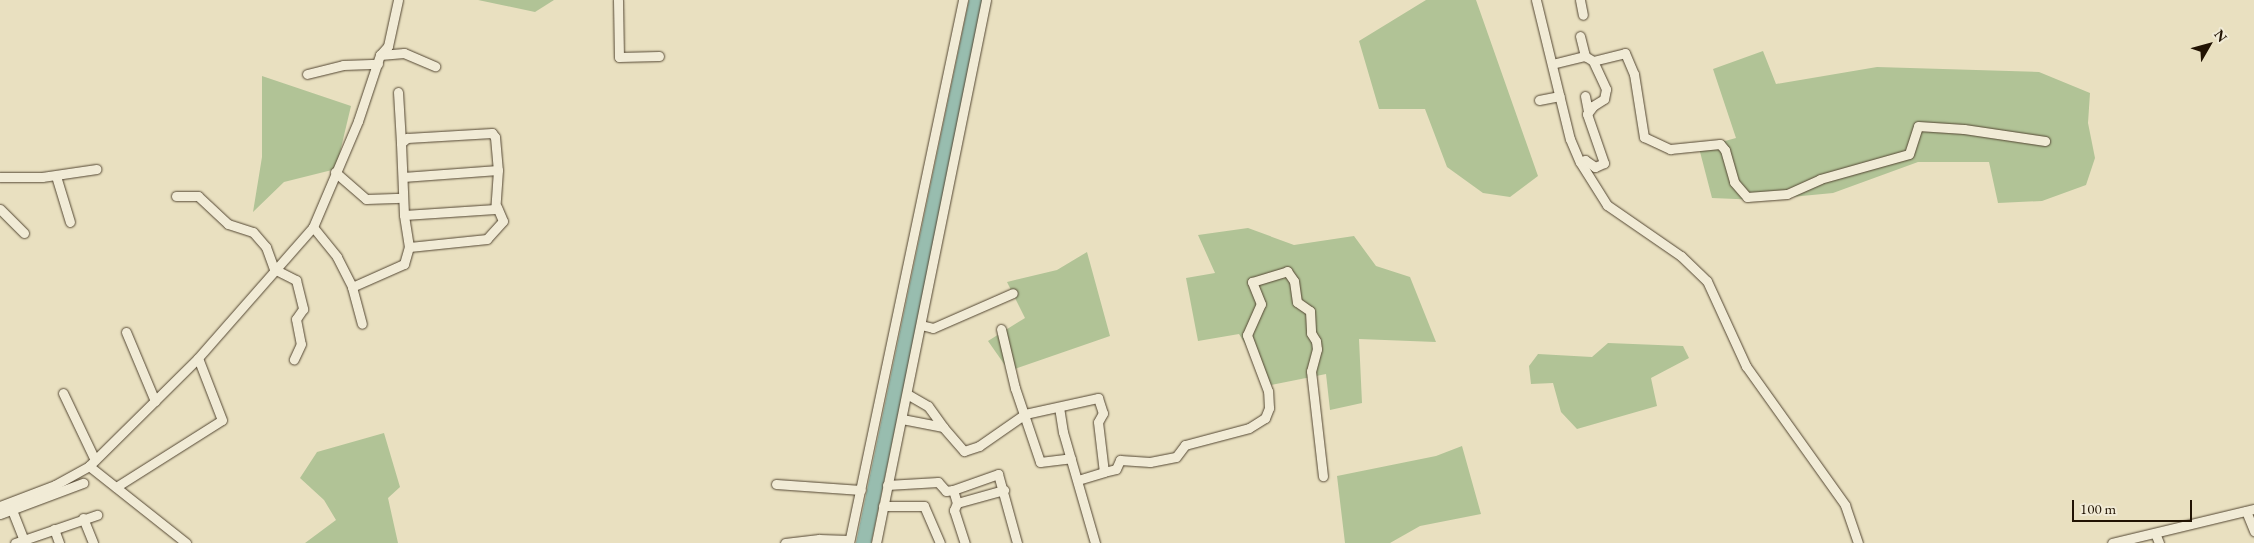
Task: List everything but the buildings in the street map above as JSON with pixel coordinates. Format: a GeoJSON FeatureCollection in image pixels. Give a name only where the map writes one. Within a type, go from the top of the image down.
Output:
{"type":"FeatureCollection","features":[{"type":"Feature","properties":{"kind":"street"},"geometry":{"type":"LineString","coordinates":[[0,514],[10,506],[55,485],[92,463],[198,358],[274,269],[313,227],[358,122],[379,60],[388,46],[398,0]]}},
{"type":"Feature","properties":{"kind":"street"},"geometry":{"type":"LineString","coordinates":[[618,0],[619,57],[659,56]]}},
{"type":"Feature","properties":{"kind":"street"},"geometry":{"type":"LineString","coordinates":[[785,543],[819,539],[849,542],[963,0]]}},
{"type":"Feature","properties":{"kind":"street"},"geometry":{"type":"LineString","coordinates":[[876,543],[986,0]]}},
{"type":"Feature","properties":{"kind":"street"},"geometry":{"type":"LineString","coordinates":[[1536,0],[1570,139],[1580,162],[1607,205],[1681,256],[1707,282],[1746,366],[1846,506],[1858,543]]}},
{"type":"Feature","properties":{"kind":"street"},"geometry":{"type":"LineString","coordinates":[[1580,0],[1583,15]]}},
{"type":"Feature","properties":{"kind":"street"},"geometry":{"type":"LineString","coordinates":[[1580,36],[1585,56],[1594,62],[1603,79],[1606,94],[1588,111]]}},
{"type":"Feature","properties":{"kind":"street"},"geometry":{"type":"LineString","coordinates":[[307,74],[343,65],[379,60],[404,53],[435,66]]}},
{"type":"Feature","properties":{"kind":"street"},"geometry":{"type":"LineString","coordinates":[[1594,62],[1625,53],[1634,74],[1644,137],[1670,149],[1720,144],[1726,150],[1734,182],[1747,197],[1787,194],[1820,179],[1909,154],[1918,126],[1964,129],[2045,141]]}},
{"type":"Feature","properties":{"kind":"street"},"geometry":{"type":"LineString","coordinates":[[1552,64],[1585,56]]}},
{"type":"Feature","properties":{"kind":"street"},"geometry":{"type":"LineString","coordinates":[[352,287],[404,264],[409,247],[404,215],[398,92]]}},
{"type":"Feature","properties":{"kind":"street"},"geometry":{"type":"LineString","coordinates":[[1539,100],[1560,96]]}},
{"type":"Feature","properties":{"kind":"street"},"geometry":{"type":"LineString","coordinates":[[1580,162],[1585,160],[1595,167],[1604,161],[1590,128],[1585,96]]}},
{"type":"Feature","properties":{"kind":"street"},"geometry":{"type":"LineString","coordinates":[[401,143],[407,138],[492,134],[496,137],[498,170],[497,207],[504,221],[487,239],[409,247]]}},
{"type":"Feature","properties":{"kind":"street"},"geometry":{"type":"LineString","coordinates":[[0,177],[56,176],[96,169]]}},
{"type":"Feature","properties":{"kind":"street"},"geometry":{"type":"LineString","coordinates":[[403,177],[498,170]]}},
{"type":"Feature","properties":{"kind":"street"},"geometry":{"type":"LineString","coordinates":[[335,172],[366,199],[403,198]]}},
{"type":"Feature","properties":{"kind":"street"},"geometry":{"type":"LineString","coordinates":[[56,176],[70,222]]}},
{"type":"Feature","properties":{"kind":"street"},"geometry":{"type":"LineString","coordinates":[[176,196],[198,196],[228,224],[253,232],[266,247],[274,269],[296,280],[301,290],[303,309],[296,322],[301,344],[294,359]]}},
{"type":"Feature","properties":{"kind":"street"},"geometry":{"type":"LineString","coordinates":[[404,215],[497,207]]}},
{"type":"Feature","properties":{"kind":"street"},"geometry":{"type":"LineString","coordinates":[[0,209],[24,233]]}},
{"type":"Feature","properties":{"kind":"street"},"geometry":{"type":"LineString","coordinates":[[313,227],[337,257],[352,287],[362,324]]}},
{"type":"Feature","properties":{"kind":"street"},"geometry":{"type":"LineString","coordinates":[[1078,480],[1116,469],[1120,460],[1150,462],[1176,457],[1185,444],[1249,428],[1265,418],[1270,408],[1268,391],[1247,336],[1262,304],[1252,282],[1287,271],[1294,281],[1297,302],[1310,311],[1311,333],[1316,341],[1316,354],[1311,371],[1323,476]]}},
{"type":"Feature","properties":{"kind":"street"},"geometry":{"type":"LineString","coordinates":[[921,325],[933,328],[1013,293]]}},
{"type":"Feature","properties":{"kind":"street"},"geometry":{"type":"LineString","coordinates":[[1001,329],[1040,462],[1071,458]]}},
{"type":"Feature","properties":{"kind":"street"},"geometry":{"type":"LineString","coordinates":[[126,332],[155,401]]}},
{"type":"Feature","properties":{"kind":"street"},"geometry":{"type":"LineString","coordinates":[[116,487],[222,420],[198,358]]}},
{"type":"Feature","properties":{"kind":"street"},"geometry":{"type":"LineString","coordinates":[[63,392],[92,463],[116,487],[186,543]]}},
{"type":"Feature","properties":{"kind":"street"},"geometry":{"type":"LineString","coordinates":[[907,394],[928,406],[964,452],[979,446],[1025,414],[1100,399],[1103,418],[1098,422],[1104,472]]}},
{"type":"Feature","properties":{"kind":"street"},"geometry":{"type":"LineString","coordinates":[[1059,406],[1094,543]]}},
{"type":"Feature","properties":{"kind":"street"},"geometry":{"type":"LineString","coordinates":[[902,419],[943,427]]}},
{"type":"Feature","properties":{"kind":"street"},"geometry":{"type":"LineString","coordinates":[[887,485],[938,482],[946,491],[996,473],[1004,490],[1017,543]]}},
{"type":"Feature","properties":{"kind":"street"},"geometry":{"type":"LineString","coordinates":[[0,506],[10,506],[83,483]]}},
{"type":"Feature","properties":{"kind":"street"},"geometry":{"type":"LineString","coordinates":[[776,484],[860,490]]}},
{"type":"Feature","properties":{"kind":"street"},"geometry":{"type":"LineString","coordinates":[[953,490],[957,503],[954,510],[965,543]]}},
{"type":"Feature","properties":{"kind":"street"},"geometry":{"type":"LineString","coordinates":[[957,503],[1004,490]]}},
{"type":"Feature","properties":{"kind":"street"},"geometry":{"type":"LineString","coordinates":[[10,506],[21,542],[83,518],[97,515]]}},
{"type":"Feature","properties":{"kind":"street"},"geometry":{"type":"LineString","coordinates":[[883,506],[924,506],[940,543]]}},
{"type":"Feature","properties":{"kind":"street"},"geometry":{"type":"LineString","coordinates":[[2112,543],[2250,510],[2254,532]]}},
{"type":"Feature","properties":{"kind":"street"},"geometry":{"type":"LineString","coordinates":[[83,518],[93,543]]}},
{"type":"Feature","properties":{"kind":"street"},"geometry":{"type":"LineString","coordinates":[[54,529],[59,543]]}},
{"type":"Feature","properties":{"kind":"street"},"geometry":{"type":"LineString","coordinates":[[174,533],[176,543]]}},
{"type":"Feature","properties":{"kind":"street"},"geometry":{"type":"LineString","coordinates":[[2155,534],[2159,543]]}},
{"type":"Feature","properties":{"kind":"green space"},"geometry":{"type":"Polygon","coordinates":[[[478,0],[554,0],[535,12],[478,0]]]}},
{"type":"Feature","properties":{"kind":"green space"},"geometry":{"type":"Polygon","coordinates":[[[1426,0],[1476,0],[1538,176],[1510,197],[1483,193],[1447,167],[1425,109],[1379,109],[1359,41],[1426,0]]]}},
{"type":"Feature","properties":{"kind":"green space"},"geometry":{"type":"Polygon","coordinates":[[[1763,51],[1776,84],[1877,67],[2039,72],[2090,93],[2088,123],[2095,158],[2086,185],[2042,201],[1998,203],[1989,162],[1918,162],[1833,193],[1760,200],[1712,198],[1699,148],[1736,138],[1713,69],[1763,51]]]}},
{"type":"Feature","properties":{"kind":"green space"},"geometry":{"type":"Polygon","coordinates":[[[262,76],[351,106],[336,169],[284,182],[253,212],[262,157],[262,76]]]}},
{"type":"Feature","properties":{"kind":"green space"},"geometry":{"type":"Polygon","coordinates":[[[1248,228],[1294,245],[1354,236],[1376,266],[1410,277],[1436,342],[1359,339],[1362,403],[1330,410],[1326,374],[1271,385],[1239,334],[1198,341],[1186,278],[1215,273],[1198,235],[1248,228]]]}},
{"type":"Feature","properties":{"kind":"green space"},"geometry":{"type":"Polygon","coordinates":[[[1087,252],[1110,336],[1009,371],[988,341],[1025,318],[1007,282],[1057,270],[1087,252]]]}},
{"type":"Feature","properties":{"kind":"green space"},"geometry":{"type":"Polygon","coordinates":[[[1608,343],[1683,346],[1689,358],[1651,378],[1657,406],[1577,429],[1561,412],[1553,383],[1531,384],[1529,366],[1538,354],[1592,357],[1608,343]]]}},
{"type":"Feature","properties":{"kind":"green space"},"geometry":{"type":"Polygon","coordinates":[[[384,433],[400,487],[388,498],[398,543],[305,543],[336,520],[324,500],[300,478],[317,452],[384,433]]]}},
{"type":"Feature","properties":{"kind":"green space"},"geometry":{"type":"Polygon","coordinates":[[[1462,446],[1481,514],[1420,526],[1390,543],[1345,543],[1337,476],[1436,456],[1462,446]]]}},
{"type":"Feature","properties":{"kind":"waterway"},"geometry":{"type":"LineString","coordinates":[[863,543],[976,0]]}}]}
